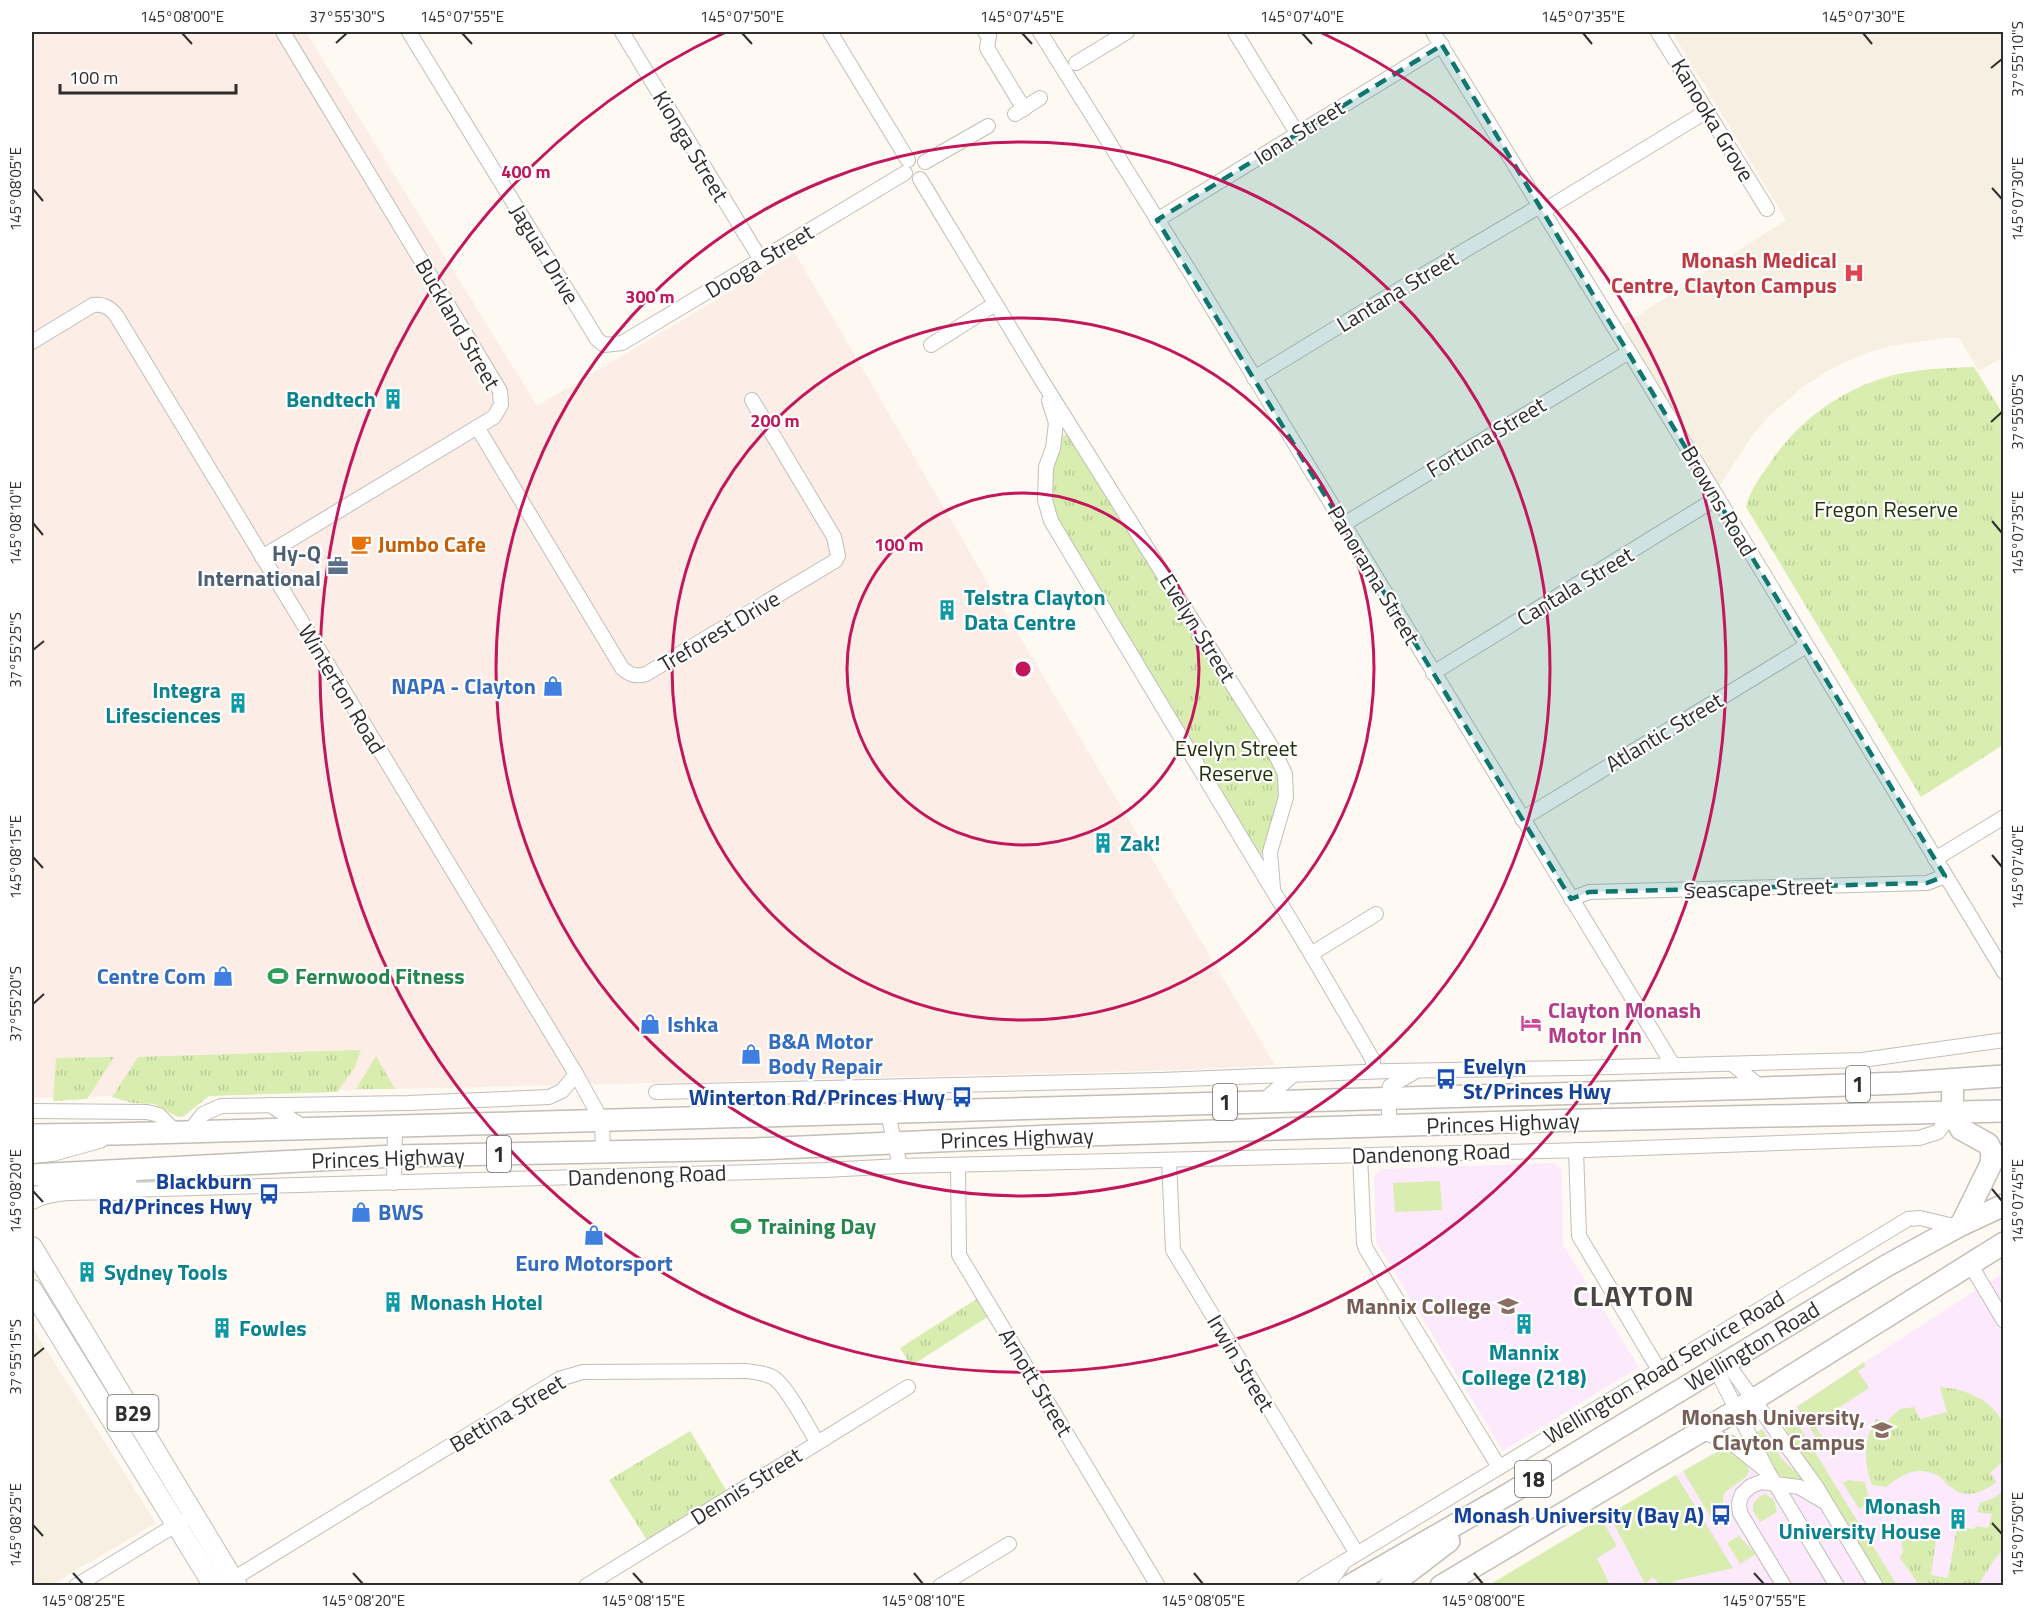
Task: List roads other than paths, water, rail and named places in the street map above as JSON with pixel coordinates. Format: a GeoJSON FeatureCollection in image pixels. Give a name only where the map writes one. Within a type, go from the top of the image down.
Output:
{"type":"FeatureCollection","features":[{"type":"Feature","properties":{"kind":"highway","name":"Princes Highway"},"geometry":{"type":"LineString","coordinates":[[32,1135],[888,1114],[1263,1101],[1762,1088],[1953,1080],[1999,1074]]}},
{"type":"Feature","properties":{"kind":"highway"},"geometry":{"type":"LineString","coordinates":[[1953,1080],[1952,1113],[1961,1129],[1985,1141],[1992,1152],[1991,1164],[1960,1226]]}},
{"type":"Feature","properties":{"kind":"highway","name":"Princes Highway"},"geometry":{"type":"LineString","coordinates":[[32,1175],[127,1180],[395,1156],[755,1149],[894,1142],[1390,1126],[2004,1111]]}},
{"type":"Feature","properties":{"kind":"highway","name":"Wellington Road"},"geometry":{"type":"LineString","coordinates":[[1349,1586],[1507,1495],[1886,1266],[2004,1205]]}},
{"type":"Feature","properties":{"kind":"highway","name":"Wellington Road"},"geometry":{"type":"LineString","coordinates":[[1441,1586],[1745,1405],[2004,1243]]}},
{"type":"Feature","properties":{"kind":"highway"},"geometry":{"type":"LineString","coordinates":[[1390,1586],[1507,1495]]}},
{"type":"Feature","properties":{"kind":"main road"},"geometry":{"type":"LineString","coordinates":[[32,1153],[52,1151],[114,1134]]}},
{"type":"Feature","properties":{"kind":"main road"},"geometry":{"type":"LineString","coordinates":[[32,1199],[42,1194],[127,1180]]}},
{"type":"Feature","properties":{"kind":"main road","name":"B29"},"geometry":{"type":"LineString","coordinates":[[32,1247],[235,1582]]}},
{"type":"Feature","properties":{"kind":"main road","name":"B29"},"geometry":{"type":"LineString","coordinates":[[32,1290],[214,1586]]}},
{"type":"Feature","properties":{"kind":"street","name":"Buckland Street"},"geometry":{"type":"LineString","coordinates":[[262,557],[494,417],[501,405],[501,391],[283,32]]}},
{"type":"Feature","properties":{"kind":"street","name":"Jaguar Drive"},"geometry":{"type":"LineString","coordinates":[[410,32],[597,339],[604,345],[612,345]]}},
{"type":"Feature","properties":{"kind":"street","name":"Kionga Street"},"geometry":{"type":"LineString","coordinates":[[622,32],[761,260]]}},
{"type":"Feature","properties":{"kind":"street"},"geometry":{"type":"LineString","coordinates":[[830,32],[907,166],[911,179],[920,178],[926,172],[925,162]]}},
{"type":"Feature","properties":{"kind":"street","name":"Panorama Street"},"geometry":{"type":"LineString","coordinates":[[1040,32],[1344,524],[1672,1065]]}},
{"type":"Feature","properties":{"kind":"street"},"geometry":{"type":"LineString","coordinates":[[1076,63],[1127,32]]}},
{"type":"Feature","properties":{"kind":"street"},"geometry":{"type":"LineString","coordinates":[[1235,32],[1297,133]]}},
{"type":"Feature","properties":{"kind":"street","name":"Browns Road"},"geometry":{"type":"LineString","coordinates":[[1433,32],[2004,972]]}},
{"type":"Feature","properties":{"kind":"street","name":"Kanooka Grove"},"geometry":{"type":"LineString","coordinates":[[1658,32],[1767,209]]}},
{"type":"Feature","properties":{"kind":"street"},"geometry":{"type":"LineString","coordinates":[[990,33],[987,48],[1019,111],[1040,98]]}},
{"type":"Feature","properties":{"kind":"street","name":"Iona Street"},"geometry":{"type":"LineString","coordinates":[[1157,220],[1442,45]]}},
{"type":"Feature","properties":{"kind":"street","name":"Lantana Street"},"geometry":{"type":"LineString","coordinates":[[1254,378],[1423,275],[1707,111]]}},
{"type":"Feature","properties":{"kind":"street"},"geometry":{"type":"LineString","coordinates":[[925,162],[988,126]]}},
{"type":"Feature","properties":{"kind":"street"},"geometry":{"type":"LineString","coordinates":[[907,166],[917,157],[925,162]]}},
{"type":"Feature","properties":{"kind":"street","name":"Dooga Street"},"geometry":{"type":"LineString","coordinates":[[612,345],[622,343],[761,260],[907,166]]}},
{"type":"Feature","properties":{"kind":"street","name":"Evelyn Street"},"geometry":{"type":"LineString","coordinates":[[920,178],[1044,384],[1274,749],[1285,774],[1286,797],[1270,852],[1273,890]]}},
{"type":"Feature","properties":{"kind":"street","name":"Winterton Road"},"geometry":{"type":"LineString","coordinates":[[32,342],[93,305],[101,304],[109,307],[116,315],[576,1074],[602,1121],[603,1152]]}},
{"type":"Feature","properties":{"kind":"street"},"geometry":{"type":"LineString","coordinates":[[931,345],[995,304]]}},
{"type":"Feature","properties":{"kind":"street","name":"Fortuna Street"},"geometry":{"type":"LineString","coordinates":[[1344,524],[1629,352]]}},
{"type":"Feature","properties":{"kind":"street","name":"Evelyn Street"},"geometry":{"type":"LineString","coordinates":[[1044,384],[1056,423],[1053,448],[1046,467],[1045,500],[1051,521],[1311,954],[1372,1060],[1373,1071]]}},
{"type":"Feature","properties":{"kind":"street","name":"Treforest Drive"},"geometry":{"type":"LineString","coordinates":[[477,427],[622,668],[638,676],[646,674],[835,561],[838,556],[834,537],[752,400]]}},
{"type":"Feature","properties":{"kind":"street","name":"Cantala Street"},"geometry":{"type":"LineString","coordinates":[[1433,673],[1717,498]]}},
{"type":"Feature","properties":{"kind":"street","name":"Atlantic Street"},"geometry":{"type":"LineString","coordinates":[[1521,819],[1806,646]]}},
{"type":"Feature","properties":{"kind":"street"},"geometry":{"type":"LineString","coordinates":[[1935,859],[2004,817]]}},
{"type":"Feature","properties":{"kind":"street","name":"Seascape Street"},"geometry":{"type":"LineString","coordinates":[[1571,899],[1589,892],[1927,883],[1946,876]]}},
{"type":"Feature","properties":{"kind":"street"},"geometry":{"type":"LineString","coordinates":[[1311,954],[1376,914]]}},
{"type":"Feature","properties":{"kind":"street"},"geometry":{"type":"LineString","coordinates":[[656,1092],[1161,1080],[1373,1071],[1732,1064],[1889,1057],[2004,1040]]}},
{"type":"Feature","properties":{"kind":"street"},"geometry":{"type":"LineString","coordinates":[[1732,1064],[1762,1088]]}},
{"type":"Feature","properties":{"kind":"street"},"geometry":{"type":"LineString","coordinates":[[1388,1098],[1392,1084],[1418,1070]]}},
{"type":"Feature","properties":{"kind":"street"},"geometry":{"type":"LineString","coordinates":[[32,1111],[147,1112],[159,1115],[182,1132],[215,1107],[549,1097],[562,1091],[576,1074]]}},
{"type":"Feature","properties":{"kind":"street"},"geometry":{"type":"LineString","coordinates":[[1263,1101],[1293,1075]]}},
{"type":"Feature","properties":{"kind":"street"},"geometry":{"type":"LineString","coordinates":[[882,1088],[900,1166]]}},
{"type":"Feature","properties":{"kind":"street"},"geometry":{"type":"LineString","coordinates":[[699,1117],[731,1091]]}},
{"type":"Feature","properties":{"kind":"street","name":"Dandenong Road"},"geometry":{"type":"LineString","coordinates":[[1388,1098],[1390,1126]]}},
{"type":"Feature","properties":{"kind":"street","name":"Princes Highway"},"geometry":{"type":"LineString","coordinates":[[408,1103],[432,1125]]}},
{"type":"Feature","properties":{"kind":"street","name":"Princes Highway"},"geometry":{"type":"LineString","coordinates":[[270,1104],[305,1128]]}},
{"type":"Feature","properties":{"kind":"street","name":"Dandenong Road"},"geometry":{"type":"LineString","coordinates":[[127,1180],[394,1183],[900,1166],[1576,1150],[1919,1138],[1938,1132],[1952,1113]]}},
{"type":"Feature","properties":{"kind":"street"},"geometry":{"type":"LineString","coordinates":[[394,1183],[395,1126]]}},
{"type":"Feature","properties":{"kind":"street"},"geometry":{"type":"LineString","coordinates":[[1576,1150],[1579,1236],[1659,1370]]}},
{"type":"Feature","properties":{"kind":"street"},"geometry":{"type":"LineString","coordinates":[[1360,1155],[1366,1249],[1499,1467]]}},
{"type":"Feature","properties":{"kind":"street","name":"Irwin Street"},"geometry":{"type":"LineString","coordinates":[[1168,1160],[1173,1250],[1351,1556]]}},
{"type":"Feature","properties":{"kind":"street","name":"Arnott Street"},"geometry":{"type":"LineString","coordinates":[[958,1166],[958,1255],[1158,1586]]}},
{"type":"Feature","properties":{"kind":"street","name":"Wellington Road Service Road"},"geometry":{"type":"LineString","coordinates":[[1304,1586],[1908,1220],[1920,1218],[1960,1226]]}},
{"type":"Feature","properties":{"kind":"street"},"geometry":{"type":"LineString","coordinates":[[1970,1264],[2004,1321]]}},
{"type":"Feature","properties":{"kind":"street"},"geometry":{"type":"LineString","coordinates":[[1721,1365],[1745,1405],[1813,1482],[1876,1586]]}},
{"type":"Feature","properties":{"kind":"street","name":"Bettina Street"},"geometry":{"type":"LineString","coordinates":[[235,1582],[570,1374],[760,1372],[774,1378],[784,1389],[817,1442]]}},
{"type":"Feature","properties":{"kind":"street","name":"Dennis Street"},"geometry":{"type":"LineString","coordinates":[[586,1586],[908,1387]]}},
{"type":"Feature","properties":{"kind":"street"},"geometry":{"type":"LineString","coordinates":[[1745,1405],[1772,1478],[1837,1586]]}},
{"type":"Feature","properties":{"kind":"street"},"geometry":{"type":"LineString","coordinates":[[1701,1431],[1733,1444],[1772,1478],[1799,1487],[1825,1503]]}},
{"type":"Feature","properties":{"kind":"street"},"geometry":{"type":"LineString","coordinates":[[1772,1478],[1749,1487],[1741,1497],[1739,1509],[1742,1518],[1784,1586]]}},
{"type":"Feature","properties":{"kind":"street"},"geometry":{"type":"LineString","coordinates":[[76,1586],[194,1514]]}},
{"type":"Feature","properties":{"kind":"street"},"geometry":{"type":"LineString","coordinates":[[940,1586],[1009,1544]]}},
{"type":"Feature","properties":{"kind":"street","name":"Wellington Road Service Road"},"geometry":{"type":"LineString","coordinates":[[1327,1586],[1351,1556]]}},
{"type":"Feature","properties":{"kind":"place","name":"Monash Medical Centre, Clayton Campus"},"geometry":{"type":"Point","coordinates":[1854,273]}},
{"type":"Feature","properties":{"kind":"place","name":"Bendtech"},"geometry":{"type":"Point","coordinates":[393,399]}},
{"type":"Feature","properties":{"kind":"place","name":"Jumbo Cafe"},"geometry":{"type":"Point","coordinates":[361,544]}},
{"type":"Feature","properties":{"kind":"place","name":"Hy-Q International"},"geometry":{"type":"Point","coordinates":[338,566]}},
{"type":"Feature","properties":{"kind":"place","name":"Telstra Clayton Data Centre"},"geometry":{"type":"Point","coordinates":[947,610]}},
{"type":"Feature","properties":{"kind":"place","name":"NAPA - Clayton"},"geometry":{"type":"Point","coordinates":[553,686]}},
{"type":"Feature","properties":{"kind":"place","name":"Integra Lifesciences"},"geometry":{"type":"Point","coordinates":[238,703]}},
{"type":"Feature","properties":{"kind":"place","name":"Zak!"},"geometry":{"type":"Point","coordinates":[1103,843]}},
{"type":"Feature","properties":{"kind":"place","name":"Centre Com"},"geometry":{"type":"Point","coordinates":[223,976]}},
{"type":"Feature","properties":{"kind":"place","name":"Fernwood Fitness"},"geometry":{"type":"Point","coordinates":[278,976]}},
{"type":"Feature","properties":{"kind":"place","name":"Clayton Monash Motor Inn"},"geometry":{"type":"Point","coordinates":[1531,1023]}},
{"type":"Feature","properties":{"kind":"place","name":"Ishka"},"geometry":{"type":"Point","coordinates":[650,1024]}},
{"type":"Feature","properties":{"kind":"place","name":"B&A Motor Body Repair"},"geometry":{"type":"Point","coordinates":[751,1054]}},
{"type":"Feature","properties":{"kind":"place","name":"Evelyn St/Princes Hwy"},"geometry":{"type":"Point","coordinates":[1446,1079]}},
{"type":"Feature","properties":{"kind":"place","name":"Winterton Rd/Princes Hwy"},"geometry":{"type":"Point","coordinates":[962,1097]}},
{"type":"Feature","properties":{"kind":"place","name":"Blackburn Rd/Princes Hwy"},"geometry":{"type":"Point","coordinates":[269,1194]}},
{"type":"Feature","properties":{"kind":"place","name":"BWS"},"geometry":{"type":"Point","coordinates":[361,1212]}},
{"type":"Feature","properties":{"kind":"place","name":"Training Day"},"geometry":{"type":"Point","coordinates":[741,1226]}},
{"type":"Feature","properties":{"kind":"place","name":"Euro Motorsport"},"geometry":{"type":"Point","coordinates":[594,1235]}},
{"type":"Feature","properties":{"kind":"place","name":"Sydney Tools"},"geometry":{"type":"Point","coordinates":[87,1272]}},
{"type":"Feature","properties":{"kind":"place","name":"Monash Hotel"},"geometry":{"type":"Point","coordinates":[393,1302]}},
{"type":"Feature","properties":{"kind":"place","name":"Mannix College"},"geometry":{"type":"Point","coordinates":[1508,1306]}},
{"type":"Feature","properties":{"kind":"place","name":"Mannix College (218)"},"geometry":{"type":"Point","coordinates":[1524,1324]}},
{"type":"Feature","properties":{"kind":"place","name":"Fowles"},"geometry":{"type":"Point","coordinates":[222,1328]}},
{"type":"Feature","properties":{"kind":"place","name":"Monash University, Clayton Campus"},"geometry":{"type":"Point","coordinates":[1882,1430]}},
{"type":"Feature","properties":{"kind":"place","name":"Monash University (Bay A)"},"geometry":{"type":"Point","coordinates":[1721,1515]}},
{"type":"Feature","properties":{"kind":"place","name":"Monash University House"},"geometry":{"type":"Point","coordinates":[1958,1519]}},
{"type":"Feature","properties":{"kind":"district","name":"CLAYTON"},"geometry":{"type":"Point","coordinates":[1634,1295]}},
{"type":"Feature","properties":{"kind":"park label","name":"Fregon Reserve"},"geometry":{"type":"Point","coordinates":[1886,509]}},
{"type":"Feature","properties":{"kind":"park label","name":"Evelyn Street Reserve"},"geometry":{"type":"Point","coordinates":[1236,760]}}]}
